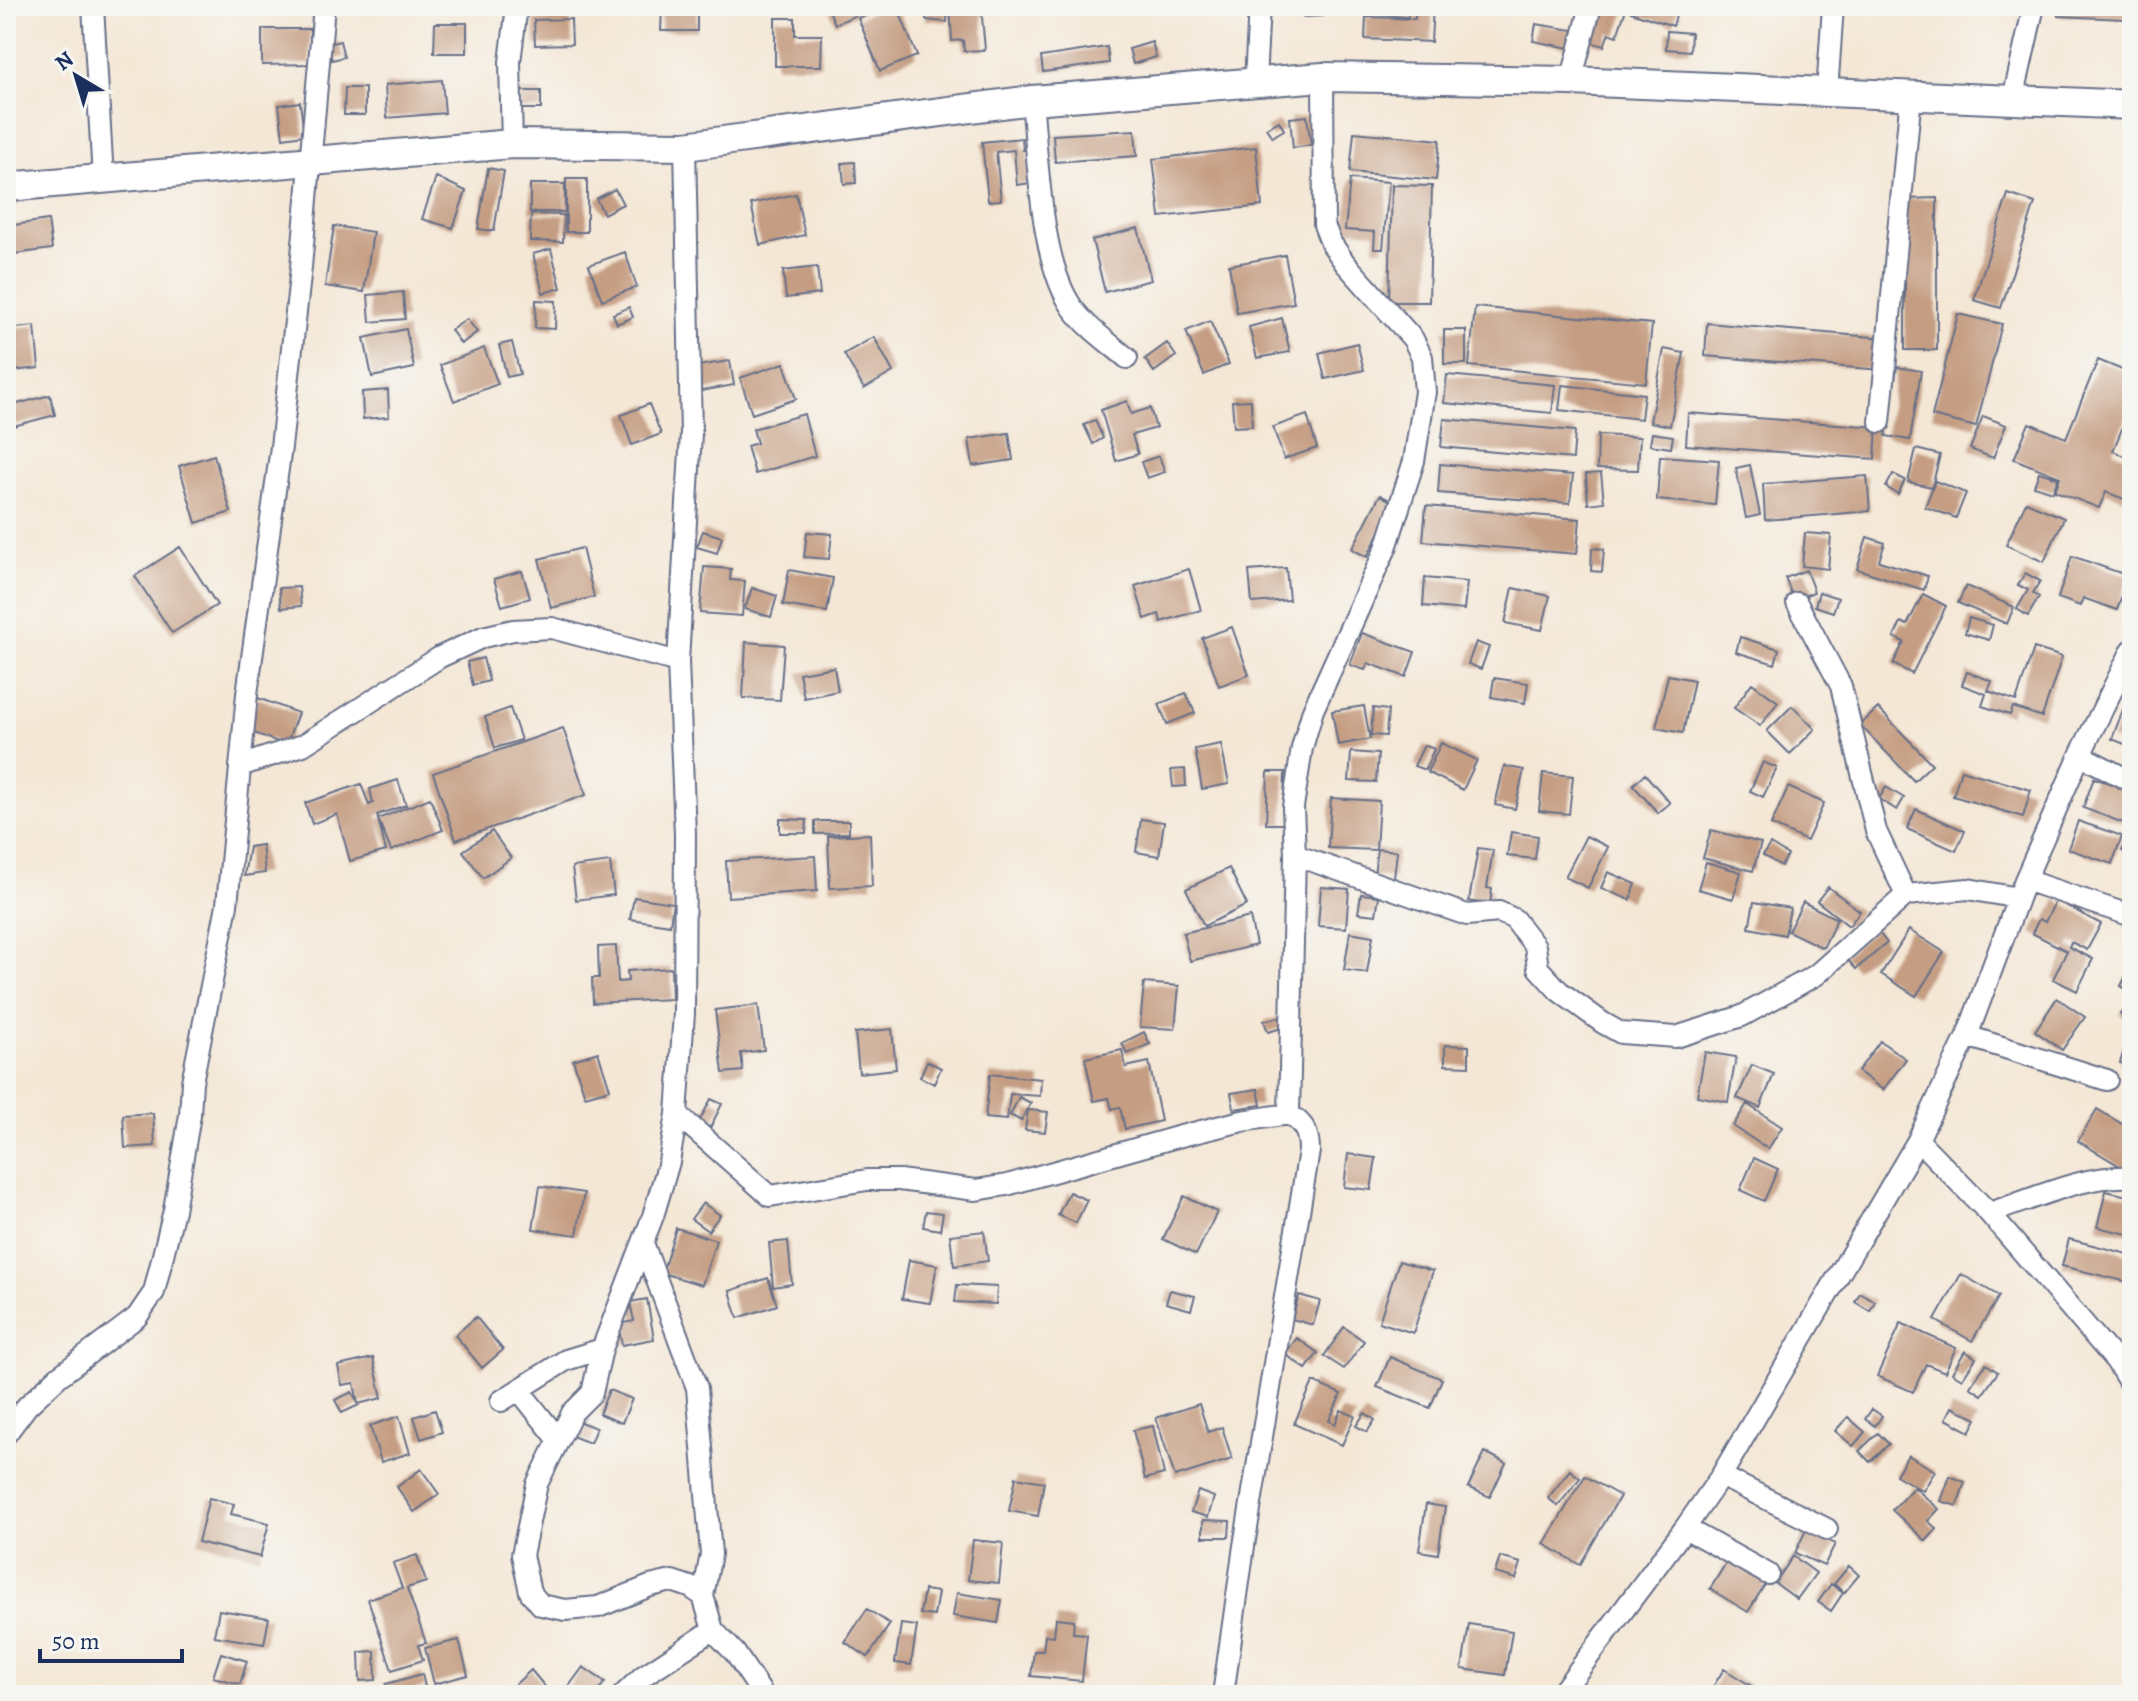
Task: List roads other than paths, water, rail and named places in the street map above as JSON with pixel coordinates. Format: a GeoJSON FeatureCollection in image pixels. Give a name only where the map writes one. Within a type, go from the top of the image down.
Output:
{"type":"FeatureCollection","features":[{"type":"Feature","properties":{"kind":"main road"},"geometry":{"type":"LineString","coordinates":[[6,187],[512,144],[685,146],[1032,100],[1323,77],[1571,81],[2132,105]]}},
{"type":"Feature","properties":{"kind":"street"},"geometry":{"type":"LineString","coordinates":[[93,6],[103,179]]}},
{"type":"Feature","properties":{"kind":"street"},"geometry":{"type":"LineString","coordinates":[[6,1434],[27,1406],[58,1377],[137,1317],[154,1292],[174,1210],[190,1115],[192,1082],[227,905],[247,694],[281,447],[301,267],[324,6]]}},
{"type":"Feature","properties":{"kind":"street"},"geometry":{"type":"LineString","coordinates":[[512,144],[510,62],[517,6]]}},
{"type":"Feature","properties":{"kind":"street"},"geometry":{"type":"LineString","coordinates":[[1255,81],[1259,6]]}},
{"type":"Feature","properties":{"kind":"street"},"geometry":{"type":"LineString","coordinates":[[1571,81],[1591,6]]}},
{"type":"Feature","properties":{"kind":"street"},"geometry":{"type":"LineString","coordinates":[[1827,93],[1833,6]]}},
{"type":"Feature","properties":{"kind":"street"},"geometry":{"type":"LineString","coordinates":[[2013,99],[2034,6]]}},
{"type":"Feature","properties":{"kind":"street"},"geometry":{"type":"LineString","coordinates":[[1289,1114],[1295,855],[1293,807],[1302,748],[1313,710],[1386,548],[1414,461],[1425,392],[1422,357],[1413,339],[1345,263],[1331,243],[1324,225],[1323,77]]}},
{"type":"Feature","properties":{"kind":"street"},"geometry":{"type":"LineString","coordinates":[[1880,422],[1911,95]]}},
{"type":"Feature","properties":{"kind":"street"},"geometry":{"type":"LineString","coordinates":[[1032,100],[1043,202],[1057,276],[1065,296],[1082,319],[1127,358]]}},
{"type":"Feature","properties":{"kind":"street"},"geometry":{"type":"LineString","coordinates":[[685,146],[691,433],[678,662],[685,834],[685,983],[677,1114],[669,1162],[643,1243],[602,1349],[592,1393],[572,1413],[537,1484],[522,1555],[530,1592],[541,1605],[565,1610],[598,1607],[650,1586],[672,1581],[690,1587],[703,1596]]}},
{"type":"Feature","properties":{"kind":"street"},"geometry":{"type":"LineString","coordinates":[[1797,603],[1841,686],[1876,831],[1906,895]]}},
{"type":"Feature","properties":{"kind":"street"},"geometry":{"type":"LineString","coordinates":[[240,766],[303,745],[440,657],[483,637],[513,630],[552,628],[678,662]]}},
{"type":"Feature","properties":{"kind":"street"},"geometry":{"type":"LineString","coordinates":[[1560,1695],[1721,1476],[1918,1140],[1967,1036],[2021,889],[2080,755],[2132,650]]}},
{"type":"Feature","properties":{"kind":"street"},"geometry":{"type":"LineString","coordinates":[[2080,755],[2132,782]]}},
{"type":"Feature","properties":{"kind":"street"},"geometry":{"type":"LineString","coordinates":[[1295,855],[1467,915],[1499,912],[1514,919],[1535,946],[1538,968],[1559,991],[1621,1033],[1676,1037],[1742,1016],[1816,975],[1906,895],[1968,889],[2021,889],[2132,916]]}},
{"type":"Feature","properties":{"kind":"street"},"geometry":{"type":"LineString","coordinates":[[1967,1036],[2107,1080]]}},
{"type":"Feature","properties":{"kind":"street"},"geometry":{"type":"LineString","coordinates":[[677,1114],[770,1196],[867,1180],[899,1180],[976,1190],[1007,1185],[1229,1124],[1289,1114],[1302,1123],[1309,1137],[1309,1151],[1246,1531],[1223,1695]]}},
{"type":"Feature","properties":{"kind":"street"},"geometry":{"type":"LineString","coordinates":[[1918,1140],[1989,1213],[2116,1361],[2132,1387]]}},
{"type":"Feature","properties":{"kind":"street"},"geometry":{"type":"LineString","coordinates":[[1989,1213],[2089,1182],[2119,1176],[2132,1177]]}},
{"type":"Feature","properties":{"kind":"street"},"geometry":{"type":"LineString","coordinates":[[643,1243],[697,1388],[711,1554],[703,1596],[713,1630],[735,1653],[763,1695]]}},
{"type":"Feature","properties":{"kind":"street"},"geometry":{"type":"LineString","coordinates":[[558,1439],[510,1395],[566,1360],[602,1349]]}},
{"type":"Feature","properties":{"kind":"street"},"geometry":{"type":"LineString","coordinates":[[1721,1476],[1827,1529]]}},
{"type":"Feature","properties":{"kind":"street"},"geometry":{"type":"LineString","coordinates":[[1685,1528],[1768,1574]]}},
{"type":"Feature","properties":{"kind":"street"},"geometry":{"type":"LineString","coordinates":[[623,1695],[643,1676],[713,1630]]}}]}
